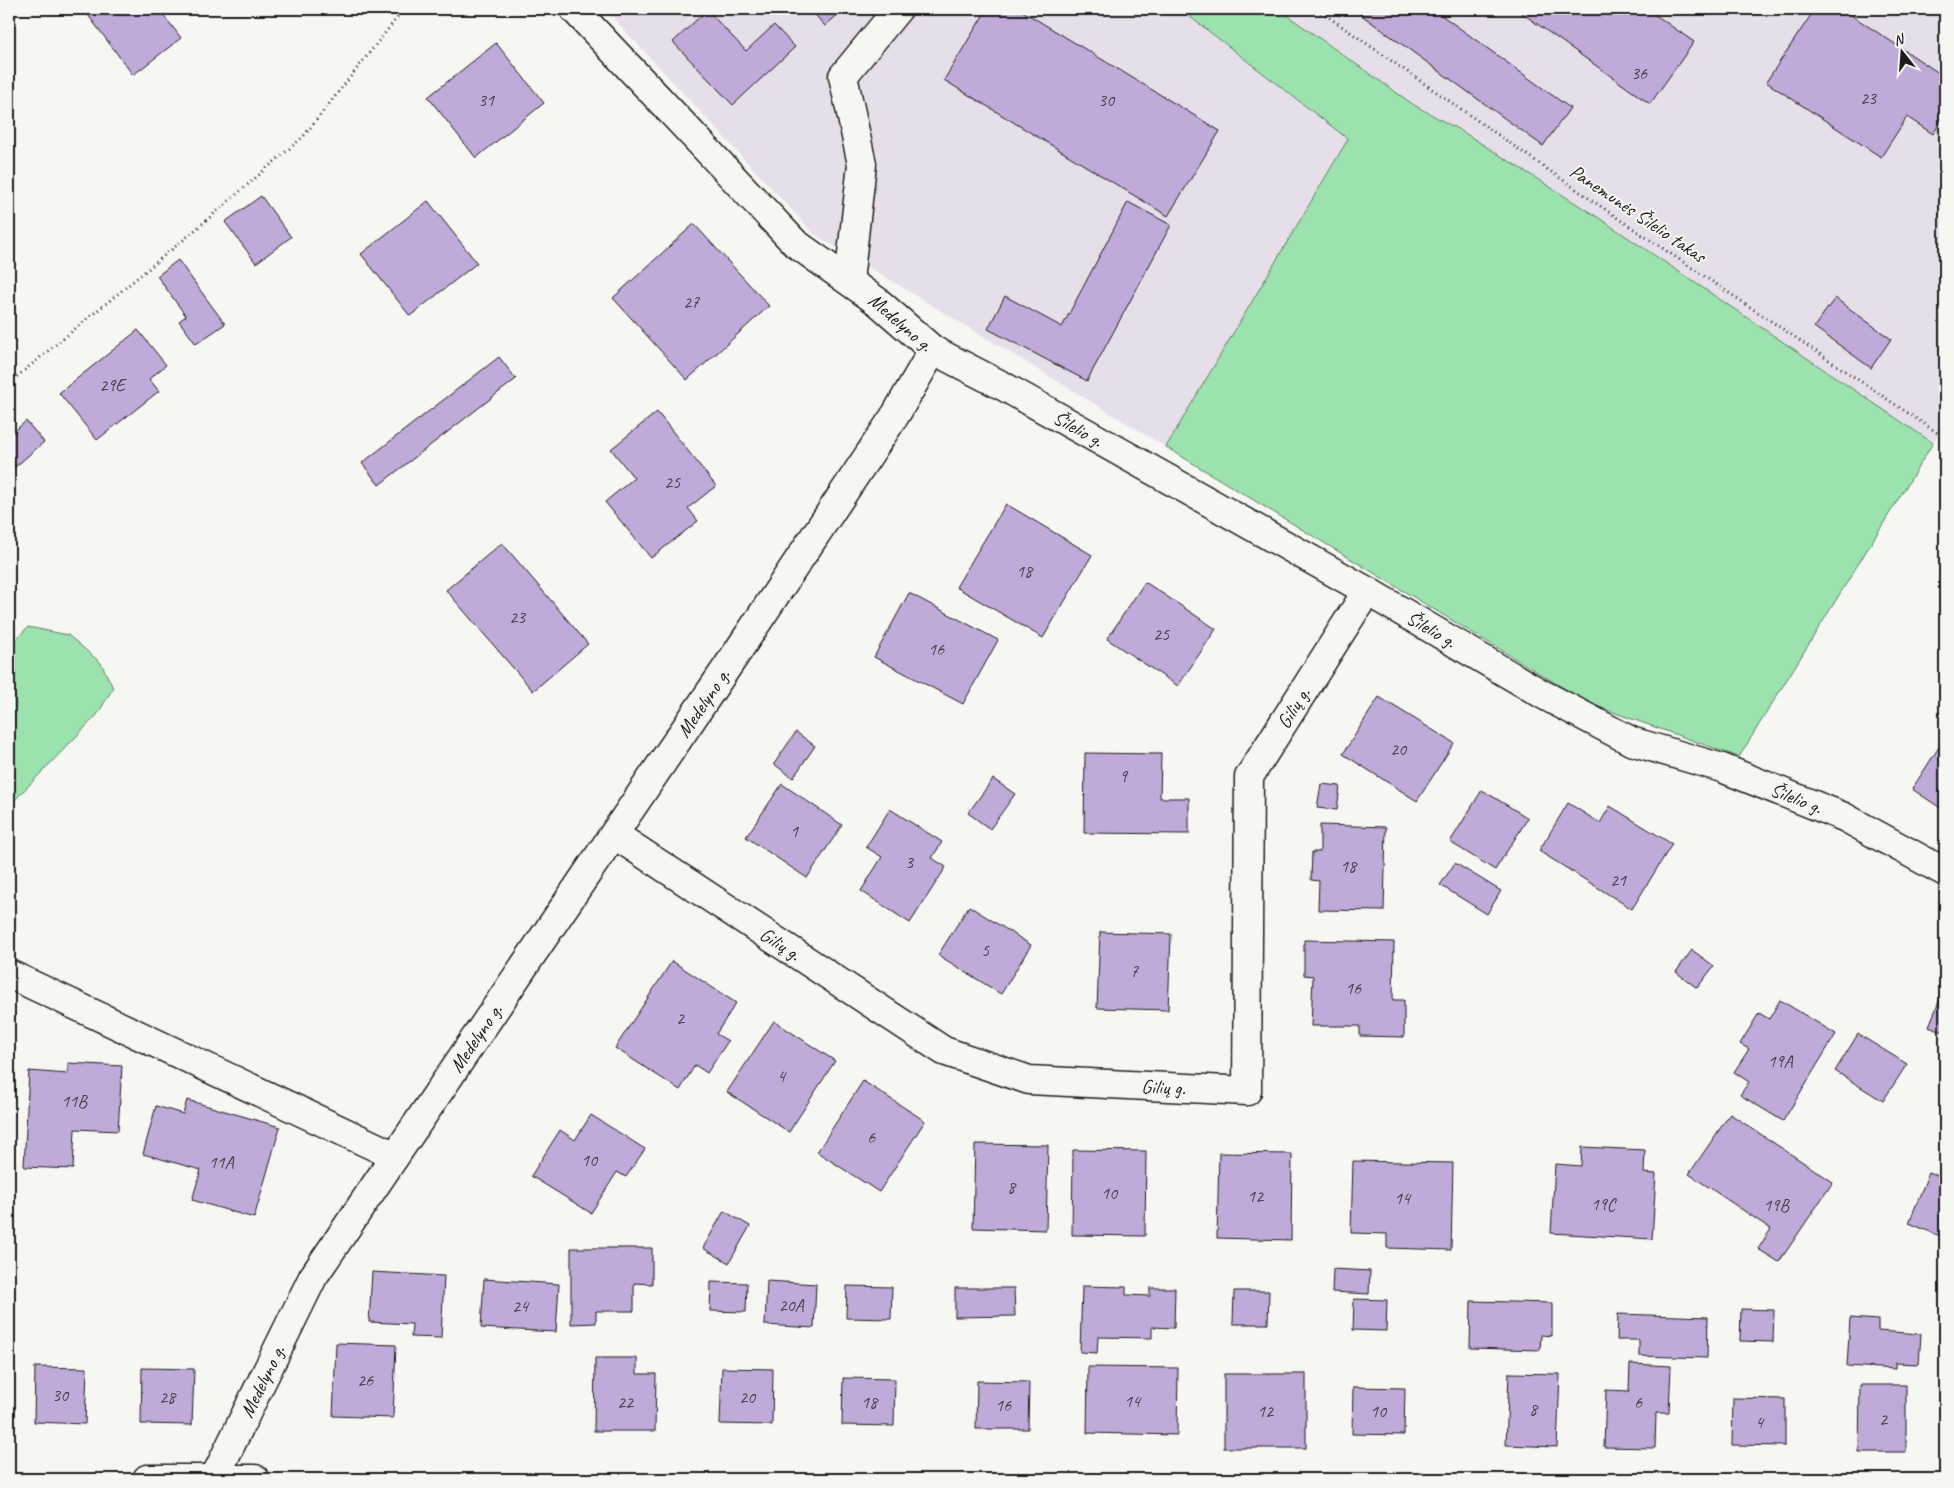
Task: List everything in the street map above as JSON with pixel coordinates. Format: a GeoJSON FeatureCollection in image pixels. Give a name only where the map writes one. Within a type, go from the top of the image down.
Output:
{"type":"FeatureCollection","features":[{"type":"Feature","properties":{"kind":"street","name":"Medelyno g."},"geometry":{"type":"LineString","coordinates":[[214,1479],[313,1277],[615,835],[896,414],[933,350],[878,302],[796,243],[574,9]]}},
{"type":"Feature","properties":{"kind":"street"},"geometry":{"type":"LineString","coordinates":[[849,281],[862,164],[844,76],[898,9]]}},
{"type":"Feature","properties":{"kind":"street","name":"Šilelio g."},"geometry":{"type":"LineString","coordinates":[[933,350],[1003,386],[1367,591],[1542,694],[1631,741],[1722,768],[1836,813],[1945,872]]}},
{"type":"Feature","properties":{"kind":"street","name":"Gilių g."},"geometry":{"type":"LineString","coordinates":[[615,835],[944,1051],[1030,1080],[1246,1091],[1249,777],[1367,591]]}},
{"type":"Feature","properties":{"kind":"street"},"geometry":{"type":"LineString","coordinates":[[9,974],[395,1156]]}},
{"type":"Feature","properties":{"kind":"street"},"geometry":{"type":"LineString","coordinates":[[147,1479],[255,1479]]}},
{"type":"Feature","properties":{"kind":"path"},"geometry":{"type":"LineString","coordinates":[[9,383],[187,237],[303,137],[404,9]]}},
{"type":"Feature","properties":{"kind":"path","name":"Panemunės Šilelio takas"},"geometry":{"type":"LineString","coordinates":[[1317,9],[1619,219],[1945,438]]}},
{"type":"Feature","properties":{"kind":"shaded area"},"geometry":{"type":"Polygon","coordinates":[[[605,9],[1180,9],[1348,139],[1166,447],[814,234],[605,9]]]}},
{"type":"Feature","properties":{"kind":"shaded area"},"geometry":{"type":"Polygon","coordinates":[[[1278,9],[1939,9],[1945,13],[1945,429],[1942,428],[1933,443],[1599,218],[1463,132],[1414,105],[1278,9]]]}},
{"type":"Feature","properties":{"kind":"green space"},"geometry":{"type":"Polygon","coordinates":[[[1180,9],[1278,9],[1414,105],[1463,132],[1599,218],[1933,443],[1739,757],[1590,704],[1166,447],[1348,139],[1180,9]]]}},
{"type":"Feature","properties":{"kind":"green space"},"geometry":{"type":"Polygon","coordinates":[[[28,627],[68,635],[101,663],[113,688],[97,715],[9,806],[9,646],[28,627]]]}},
{"type":"Feature","properties":{"kind":"building"},"geometry":{"type":"Polygon","coordinates":[[[96,9],[159,9],[181,38],[133,75],[88,15],[96,9]]]}},
{"type":"Feature","properties":{"kind":"building"},"geometry":{"type":"Polygon","coordinates":[[[810,9],[844,9],[825,26],[810,9]]]}},
{"type":"Feature","properties":{"kind":"building"},"geometry":{"type":"Polygon","coordinates":[[[987,9],[1019,9],[1220,131],[1168,216],[944,80],[987,9]]]}},
{"type":"Feature","properties":{"kind":"building"},"geometry":{"type":"Polygon","coordinates":[[[1353,9],[1433,9],[1570,108],[1543,146],[1353,9]]]}},
{"type":"Feature","properties":{"kind":"building"},"geometry":{"type":"Polygon","coordinates":[[[1516,9],[1647,9],[1694,42],[1650,104],[1516,9]]]}},
{"type":"Feature","properties":{"kind":"building"},"geometry":{"type":"Polygon","coordinates":[[[1815,9],[1842,9],[1945,77],[1945,115],[1933,134],[1907,117],[1881,157],[1766,82],[1815,9]]]}},
{"type":"Feature","properties":{"kind":"building"},"geometry":{"type":"Polygon","coordinates":[[[707,10],[746,51],[774,25],[795,47],[733,105],[673,42],[707,10]]]}},
{"type":"Feature","properties":{"kind":"building"},"geometry":{"type":"Polygon","coordinates":[[[496,43],[544,103],[476,158],[428,97],[496,43]]]}},
{"type":"Feature","properties":{"kind":"building"},"geometry":{"type":"Polygon","coordinates":[[[261,196],[291,237],[256,263],[225,222],[261,196]]]}},
{"type":"Feature","properties":{"kind":"building"},"geometry":{"type":"Polygon","coordinates":[[[428,201],[477,263],[410,316],[361,254],[428,201]]]}},
{"type":"Feature","properties":{"kind":"building"},"geometry":{"type":"Polygon","coordinates":[[[1128,202],[1171,225],[1087,381],[988,329],[1005,296],[1062,327],[1128,202]]]}},
{"type":"Feature","properties":{"kind":"building"},"geometry":{"type":"Polygon","coordinates":[[[694,224],[769,306],[687,380],[613,298],[694,224]]]}},
{"type":"Feature","properties":{"kind":"building"},"geometry":{"type":"Polygon","coordinates":[[[178,260],[225,324],[196,344],[179,321],[186,316],[157,276],[178,260]]]}},
{"type":"Feature","properties":{"kind":"building"},"geometry":{"type":"Polygon","coordinates":[[[1835,298],[1891,339],[1871,368],[1814,327],[1835,298]]]}},
{"type":"Feature","properties":{"kind":"building"},"geometry":{"type":"Polygon","coordinates":[[[138,330],[166,365],[149,379],[159,391],[97,440],[59,393],[138,330]]]}},
{"type":"Feature","properties":{"kind":"building"},"geometry":{"type":"Polygon","coordinates":[[[499,357],[516,379],[379,485],[362,463],[499,357]]]}},
{"type":"Feature","properties":{"kind":"building"},"geometry":{"type":"Polygon","coordinates":[[[657,412],[716,486],[688,508],[698,521],[651,558],[605,502],[634,478],[611,449],[657,412]]]}},
{"type":"Feature","properties":{"kind":"building"},"geometry":{"type":"Polygon","coordinates":[[[26,421],[44,442],[14,468],[9,462],[9,436],[26,421]]]}},
{"type":"Feature","properties":{"kind":"building"},"geometry":{"type":"Polygon","coordinates":[[[1006,504],[1092,555],[1043,638],[956,587],[1006,504]]]}},
{"type":"Feature","properties":{"kind":"building"},"geometry":{"type":"Polygon","coordinates":[[[502,543],[588,644],[533,691],[446,590],[502,543]]]}},
{"type":"Feature","properties":{"kind":"building"},"geometry":{"type":"Polygon","coordinates":[[[1145,582],[1216,629],[1178,686],[1107,639],[1145,582]]]}},
{"type":"Feature","properties":{"kind":"building"},"geometry":{"type":"Polygon","coordinates":[[[909,593],[998,640],[963,704],[874,657],[909,593]]]}},
{"type":"Feature","properties":{"kind":"building"},"geometry":{"type":"Polygon","coordinates":[[[1379,697],[1454,743],[1417,801],[1343,754],[1379,697]]]}},
{"type":"Feature","properties":{"kind":"building"},"geometry":{"type":"Polygon","coordinates":[[[796,732],[815,746],[793,778],[774,764],[796,732]]]}},
{"type":"Feature","properties":{"kind":"building"},"geometry":{"type":"Polygon","coordinates":[[[1945,738],[1945,811],[1912,789],[1945,738]]]}},
{"type":"Feature","properties":{"kind":"building"},"geometry":{"type":"Polygon","coordinates":[[[1085,753],[1161,754],[1160,798],[1189,798],[1189,834],[1084,833],[1085,753]]]}},
{"type":"Feature","properties":{"kind":"building"},"geometry":{"type":"Polygon","coordinates":[[[993,779],[1015,794],[990,829],[968,813],[993,779]]]}},
{"type":"Feature","properties":{"kind":"building"},"geometry":{"type":"Polygon","coordinates":[[[782,784],[842,825],[807,878],[746,837],[782,784]]]}},
{"type":"Feature","properties":{"kind":"building"},"geometry":{"type":"Polygon","coordinates":[[[1321,784],[1340,786],[1337,810],[1317,808],[1321,784]]]}},
{"type":"Feature","properties":{"kind":"building"},"geometry":{"type":"Polygon","coordinates":[[[1482,790],[1528,818],[1495,870],[1450,842],[1482,790]]]}},
{"type":"Feature","properties":{"kind":"building"},"geometry":{"type":"Polygon","coordinates":[[[1568,803],[1600,823],[1610,806],[1672,844],[1632,909],[1539,851],[1568,803]]]}},
{"type":"Feature","properties":{"kind":"building"},"geometry":{"type":"Polygon","coordinates":[[[890,809],[942,842],[932,858],[946,867],[910,923],[861,891],[882,857],[866,847],[890,809]]]}},
{"type":"Feature","properties":{"kind":"building"},"geometry":{"type":"Polygon","coordinates":[[[1320,825],[1386,827],[1384,911],[1318,910],[1319,881],[1311,880],[1312,852],[1320,852],[1320,825]]]}},
{"type":"Feature","properties":{"kind":"building"},"geometry":{"type":"Polygon","coordinates":[[[1455,863],[1501,891],[1487,914],[1440,885],[1455,863]]]}},
{"type":"Feature","properties":{"kind":"building"},"geometry":{"type":"Polygon","coordinates":[[[969,906],[1031,945],[1001,994],[938,955],[969,906]]]}},
{"type":"Feature","properties":{"kind":"building"},"geometry":{"type":"Polygon","coordinates":[[[1100,932],[1171,934],[1168,1010],[1097,1008],[1100,932]]]}},
{"type":"Feature","properties":{"kind":"building"},"geometry":{"type":"Polygon","coordinates":[[[1304,940],[1394,942],[1393,1000],[1404,1000],[1404,1037],[1360,1036],[1360,1026],[1311,1026],[1313,976],[1304,975],[1304,940]]]}},
{"type":"Feature","properties":{"kind":"building"},"geometry":{"type":"Polygon","coordinates":[[[1692,950],[1714,966],[1697,988],[1676,972],[1692,950]]]}},
{"type":"Feature","properties":{"kind":"building"},"geometry":{"type":"Polygon","coordinates":[[[672,961],[736,1003],[716,1034],[728,1041],[707,1073],[695,1065],[680,1090],[615,1048],[672,961]]]}},
{"type":"Feature","properties":{"kind":"building"},"geometry":{"type":"Polygon","coordinates":[[[1945,987],[1945,1033],[1929,1026],[1945,987]]]}},
{"type":"Feature","properties":{"kind":"building"},"geometry":{"type":"Polygon","coordinates":[[[1780,1000],[1836,1034],[1783,1121],[1740,1095],[1749,1082],[1734,1072],[1749,1049],[1740,1044],[1759,1013],[1769,1019],[1780,1000]]]}},
{"type":"Feature","properties":{"kind":"building"},"geometry":{"type":"Polygon","coordinates":[[[774,1021],[835,1061],[789,1132],[727,1092],[774,1021]]]}},
{"type":"Feature","properties":{"kind":"building"},"geometry":{"type":"Polygon","coordinates":[[[1858,1034],[1907,1064],[1883,1101],[1835,1071],[1858,1034]]]}},
{"type":"Feature","properties":{"kind":"building"},"geometry":{"type":"Polygon","coordinates":[[[68,1063],[122,1066],[118,1131],[75,1129],[73,1169],[24,1167],[29,1071],[68,1074],[68,1063]]]}},
{"type":"Feature","properties":{"kind":"building"},"geometry":{"type":"Polygon","coordinates":[[[863,1081],[925,1121],[879,1192],[817,1152],[863,1081]]]}},
{"type":"Feature","properties":{"kind":"building"},"geometry":{"type":"Polygon","coordinates":[[[187,1100],[280,1127],[254,1218],[192,1200],[201,1170],[143,1154],[156,1106],[183,1114],[187,1100]]]}},
{"type":"Feature","properties":{"kind":"building"},"geometry":{"type":"Polygon","coordinates":[[[1730,1114],[1833,1182],[1779,1262],[1758,1249],[1771,1229],[1689,1174],[1730,1114]]]}},
{"type":"Feature","properties":{"kind":"building"},"geometry":{"type":"Polygon","coordinates":[[[591,1115],[645,1149],[626,1177],[617,1172],[591,1213],[531,1176],[560,1130],[575,1140],[591,1115]]]}},
{"type":"Feature","properties":{"kind":"building"},"geometry":{"type":"Polygon","coordinates":[[[975,1144],[1048,1145],[1046,1230],[973,1228],[975,1144]]]}},
{"type":"Feature","properties":{"kind":"building"},"geometry":{"type":"Polygon","coordinates":[[[1582,1147],[1645,1150],[1644,1173],[1656,1174],[1652,1239],[1551,1233],[1555,1164],[1581,1166],[1582,1147]]]}},
{"type":"Feature","properties":{"kind":"building"},"geometry":{"type":"Polygon","coordinates":[[[1073,1150],[1146,1151],[1145,1236],[1072,1235],[1073,1150]]]}},
{"type":"Feature","properties":{"kind":"building"},"geometry":{"type":"Polygon","coordinates":[[[1219,1153],[1292,1154],[1291,1240],[1217,1238],[1219,1153]]]}},
{"type":"Feature","properties":{"kind":"building"},"geometry":{"type":"Polygon","coordinates":[[[1353,1161],[1453,1163],[1451,1250],[1387,1248],[1387,1234],[1351,1233],[1353,1161]]]}},
{"type":"Feature","properties":{"kind":"building"},"geometry":{"type":"Polygon","coordinates":[[[1929,1172],[1945,1178],[1945,1238],[1909,1223],[1929,1172]]]}},
{"type":"Feature","properties":{"kind":"building"},"geometry":{"type":"Polygon","coordinates":[[[724,1211],[750,1226],[729,1263],[703,1248],[724,1211]]]}},
{"type":"Feature","properties":{"kind":"building"},"geometry":{"type":"Polygon","coordinates":[[[571,1248],[652,1248],[652,1284],[634,1283],[634,1311],[596,1311],[596,1323],[571,1324],[571,1248]]]}},
{"type":"Feature","properties":{"kind":"building"},"geometry":{"type":"Polygon","coordinates":[[[1333,1269],[1370,1271],[1369,1294],[1332,1292],[1333,1269]]]}},
{"type":"Feature","properties":{"kind":"building"},"geometry":{"type":"Polygon","coordinates":[[[372,1272],[444,1276],[441,1338],[411,1337],[412,1324],[369,1322],[372,1272]]]}},
{"type":"Feature","properties":{"kind":"building"},"geometry":{"type":"Polygon","coordinates":[[[484,1279],[559,1284],[556,1332],[481,1328],[484,1279]]]}},
{"type":"Feature","properties":{"kind":"building"},"geometry":{"type":"Polygon","coordinates":[[[767,1281],[816,1284],[814,1328],[765,1325],[767,1281]]]}},
{"type":"Feature","properties":{"kind":"building"},"geometry":{"type":"Polygon","coordinates":[[[711,1282],[747,1283],[746,1312],[710,1311],[711,1282]]]}},
{"type":"Feature","properties":{"kind":"building"},"geometry":{"type":"Polygon","coordinates":[[[847,1286],[892,1287],[891,1319],[846,1318],[847,1286]]]}},
{"type":"Feature","properties":{"kind":"building"},"geometry":{"type":"Polygon","coordinates":[[[1082,1286],[1126,1287],[1126,1295],[1150,1296],[1150,1288],[1175,1288],[1174,1328],[1152,1327],[1152,1338],[1098,1337],[1097,1353],[1080,1352],[1082,1286]]]}},
{"type":"Feature","properties":{"kind":"building"},"geometry":{"type":"Polygon","coordinates":[[[955,1288],[1014,1288],[1015,1316],[955,1317],[955,1288]]]}},
{"type":"Feature","properties":{"kind":"building"},"geometry":{"type":"Polygon","coordinates":[[[1234,1291],[1269,1291],[1268,1324],[1233,1324],[1234,1291]]]}},
{"type":"Feature","properties":{"kind":"building"},"geometry":{"type":"Polygon","coordinates":[[[1354,1299],[1387,1300],[1386,1331],[1353,1330],[1354,1299]]]}},
{"type":"Feature","properties":{"kind":"building"},"geometry":{"type":"Polygon","coordinates":[[[1471,1301],[1552,1303],[1552,1336],[1541,1335],[1540,1350],[1470,1348],[1471,1301]]]}},
{"type":"Feature","properties":{"kind":"building"},"geometry":{"type":"Polygon","coordinates":[[[1741,1309],[1774,1310],[1773,1342],[1740,1341],[1741,1309]]]}},
{"type":"Feature","properties":{"kind":"building"},"geometry":{"type":"Polygon","coordinates":[[[1618,1314],[1708,1317],[1707,1358],[1639,1356],[1639,1340],[1617,1340],[1618,1314]]]}},
{"type":"Feature","properties":{"kind":"building"},"geometry":{"type":"Polygon","coordinates":[[[1850,1318],[1878,1320],[1878,1331],[1921,1334],[1919,1364],[1895,1363],[1895,1369],[1847,1366],[1850,1318]]]}},
{"type":"Feature","properties":{"kind":"building"},"geometry":{"type":"Polygon","coordinates":[[[336,1343],[396,1345],[393,1418],[333,1416],[336,1343]]]}},
{"type":"Feature","properties":{"kind":"building"},"geometry":{"type":"Polygon","coordinates":[[[595,1358],[637,1358],[637,1374],[656,1374],[655,1431],[594,1431],[595,1358]]]}},
{"type":"Feature","properties":{"kind":"building"},"geometry":{"type":"Polygon","coordinates":[[[1630,1364],[1671,1366],[1669,1413],[1656,1413],[1655,1448],[1604,1447],[1606,1390],[1629,1391],[1630,1364]]]}},
{"type":"Feature","properties":{"kind":"building"},"geometry":{"type":"Polygon","coordinates":[[[35,1367],[87,1368],[85,1424],[34,1422],[35,1367]]]}},
{"type":"Feature","properties":{"kind":"building"},"geometry":{"type":"Polygon","coordinates":[[[1088,1367],[1178,1368],[1177,1435],[1087,1433],[1088,1367]]]}},
{"type":"Feature","properties":{"kind":"building"},"geometry":{"type":"Polygon","coordinates":[[[142,1368],[194,1369],[192,1425],[141,1424],[142,1368]]]}},
{"type":"Feature","properties":{"kind":"building"},"geometry":{"type":"Polygon","coordinates":[[[722,1368],[773,1369],[772,1425],[720,1424],[722,1368]]]}},
{"type":"Feature","properties":{"kind":"building"},"geometry":{"type":"Polygon","coordinates":[[[1509,1373],[1560,1374],[1557,1447],[1506,1445],[1509,1373]]]}},
{"type":"Feature","properties":{"kind":"building"},"geometry":{"type":"Polygon","coordinates":[[[1224,1374],[1306,1374],[1306,1448],[1224,1448],[1224,1374]]]}},
{"type":"Feature","properties":{"kind":"building"},"geometry":{"type":"Polygon","coordinates":[[[843,1378],[895,1379],[894,1426],[842,1425],[843,1378]]]}},
{"type":"Feature","properties":{"kind":"building"},"geometry":{"type":"Polygon","coordinates":[[[977,1381],[1029,1382],[1028,1429],[976,1429],[977,1381]]]}},
{"type":"Feature","properties":{"kind":"building"},"geometry":{"type":"Polygon","coordinates":[[[1860,1385],[1906,1385],[1906,1452],[1859,1452],[1860,1385]]]}},
{"type":"Feature","properties":{"kind":"building"},"geometry":{"type":"Polygon","coordinates":[[[1353,1387],[1405,1388],[1404,1435],[1352,1434],[1353,1387]]]}},
{"type":"Feature","properties":{"kind":"building"},"geometry":{"type":"Polygon","coordinates":[[[1733,1398],[1785,1399],[1785,1446],[1732,1445],[1733,1398]]]}}]}
